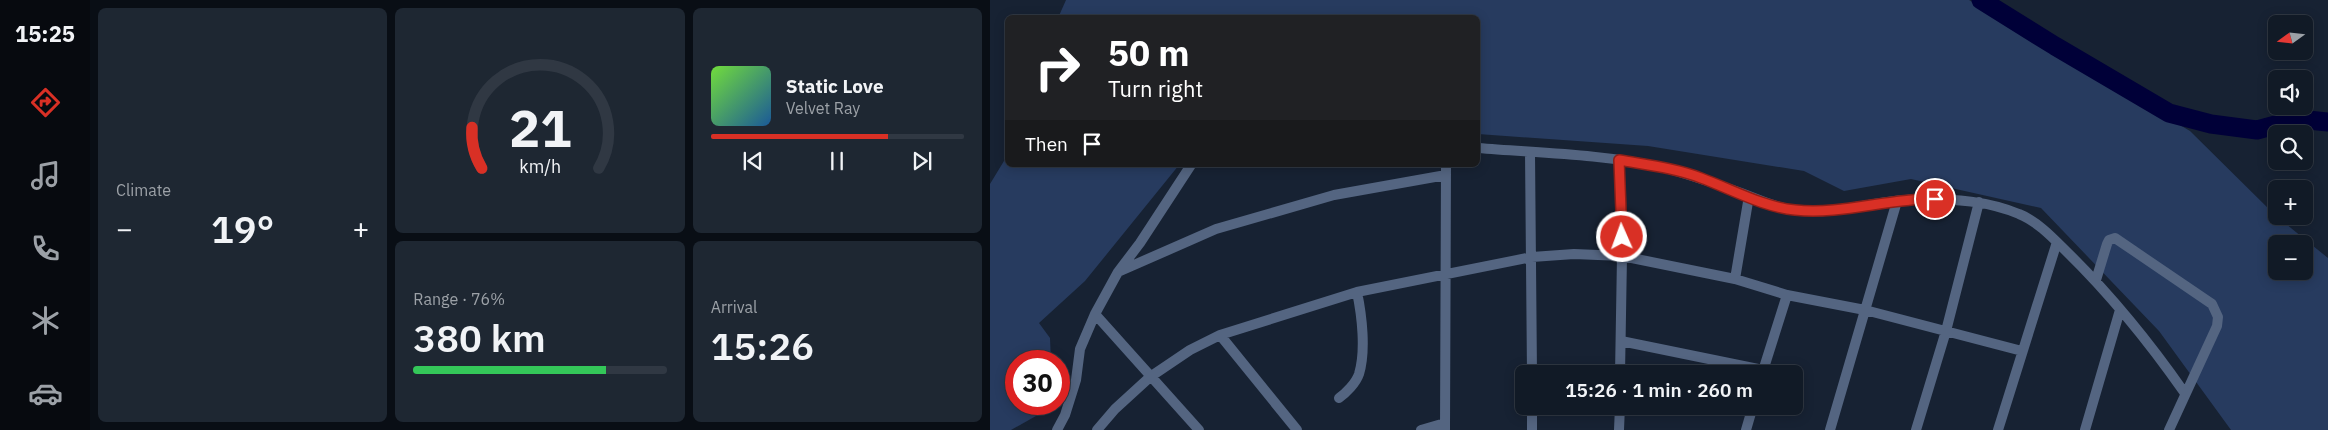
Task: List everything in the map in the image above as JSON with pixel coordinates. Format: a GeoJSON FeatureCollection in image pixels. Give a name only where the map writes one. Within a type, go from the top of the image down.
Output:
{"type":"FeatureCollection","features":[{"type":"Feature","properties":{"kind":"street"},"geometry":{"type":"LineString","coordinates":[[1480,148],[1619,160],[1698,177],[1770,204],[1792,210],[1812,212],[1919,199],[1979,202],[2021,214],[2040,227],[2096,280],[2157,353],[2184,392]]}},
{"type":"Feature","properties":{"kind":"street"},"geometry":{"type":"LineString","coordinates":[[1530,153],[1532,365]]}},
{"type":"Feature","properties":{"kind":"street"},"geometry":{"type":"LineString","coordinates":[[1619,160],[1622,256],[1620,365]]}},
{"type":"Feature","properties":{"kind":"street"},"geometry":{"type":"LineString","coordinates":[[1057,430],[1065,415],[1076,380],[1080,349],[1095,314],[1118,272],[1140,243],[1190,167]]}},
{"type":"Feature","properties":{"kind":"street"},"geometry":{"type":"LineString","coordinates":[[1118,272],[1216,229],[1334,196],[1446,170],[1445,426],[1421,430]]}},
{"type":"Feature","properties":{"kind":"street"},"geometry":{"type":"LineString","coordinates":[[1735,280],[1749,196]]}},
{"type":"Feature","properties":{"kind":"street"},"geometry":{"type":"LineString","coordinates":[[1830,430],[1897,201]]}},
{"type":"Feature","properties":{"kind":"street"},"geometry":{"type":"LineString","coordinates":[[1916,430],[1946,332],[1979,202]]}},
{"type":"Feature","properties":{"kind":"street"},"geometry":{"type":"LineString","coordinates":[[2096,280],[2107,244],[2109,240],[2115,238],[2212,304],[2218,317],[2216,326],[2184,392],[2169,430]]}},
{"type":"Feature","properties":{"kind":"street"},"geometry":{"type":"LineString","coordinates":[[1998,430],[2057,242]]}},
{"type":"Feature","properties":{"kind":"street"},"geometry":{"type":"LineString","coordinates":[[1097,430],[1115,409],[1150,377],[1190,350],[1220,335],[1356,292],[1532,257],[1574,254],[1622,256],[1735,280],[1787,295],[1865,310],[2022,351]]}},
{"type":"Feature","properties":{"kind":"street"},"geometry":{"type":"LineString","coordinates":[[1339,398],[1359,376],[1362,341],[1360,307],[1356,292]]}},
{"type":"Feature","properties":{"kind":"street"},"geometry":{"type":"LineString","coordinates":[[1765,365],[1787,295]]}},
{"type":"Feature","properties":{"kind":"street"},"geometry":{"type":"LineString","coordinates":[[2085,430],[2120,310]]}},
{"type":"Feature","properties":{"kind":"street"},"geometry":{"type":"LineString","coordinates":[[1095,314],[1199,430]]}},
{"type":"Feature","properties":{"kind":"street"},"geometry":{"type":"LineString","coordinates":[[1220,335],[1297,430]]}},
{"type":"Feature","properties":{"kind":"street"},"geometry":{"type":"LineString","coordinates":[[1621,341],[1731,365]]}},
{"type":"Feature","properties":{"kind":"street"},"geometry":{"type":"LineString","coordinates":[[1532,415],[1532,430]]}},
{"type":"Feature","properties":{"kind":"street"},"geometry":{"type":"LineString","coordinates":[[1619,430],[1620,415]]}},
{"type":"Feature","properties":{"kind":"street"},"geometry":{"type":"LineString","coordinates":[[1746,430],[1750,415]]}},
{"type":"Feature","properties":{"kind":"shaded area"},"geometry":{"type":"Polygon","coordinates":[[[1066,0],[1969,0],[2190,131],[2268,208],[2268,225],[2287,225],[2300,235],[2268,235],[2268,280],[2313,280],[2313,246],[2328,258],[2328,430],[2231,430],[2159,331],[2041,208],[1911,179],[1844,191],[1804,171],[1648,146],[1480,134],[1480,15],[1059,15],[1066,0]]]}},
{"type":"Feature","properties":{"kind":"shaded area"},"geometry":{"type":"Polygon","coordinates":[[[1005,159],[1005,167],[1177,167],[1085,281],[1039,323],[1050,338],[1051,350],[1005,350],[1005,415],[1038,415],[1011,430],[990,430],[990,184],[1005,159]]]}},
{"type":"Feature","properties":{"kind":"waterway"},"geometry":{"type":"LineString","coordinates":[[1981,0],[2169,113],[2211,124],[2257,130],[2298,119],[2328,122]]}},
{"type":"Feature","properties":{"kind":"route"},"geometry":{"type":"LineString","coordinates":[[1622,237],[1619,160],[1659,167],[1698,177],[1770,204],[1792,210],[1828,211],[1897,201],[1935,199]]}}]}
